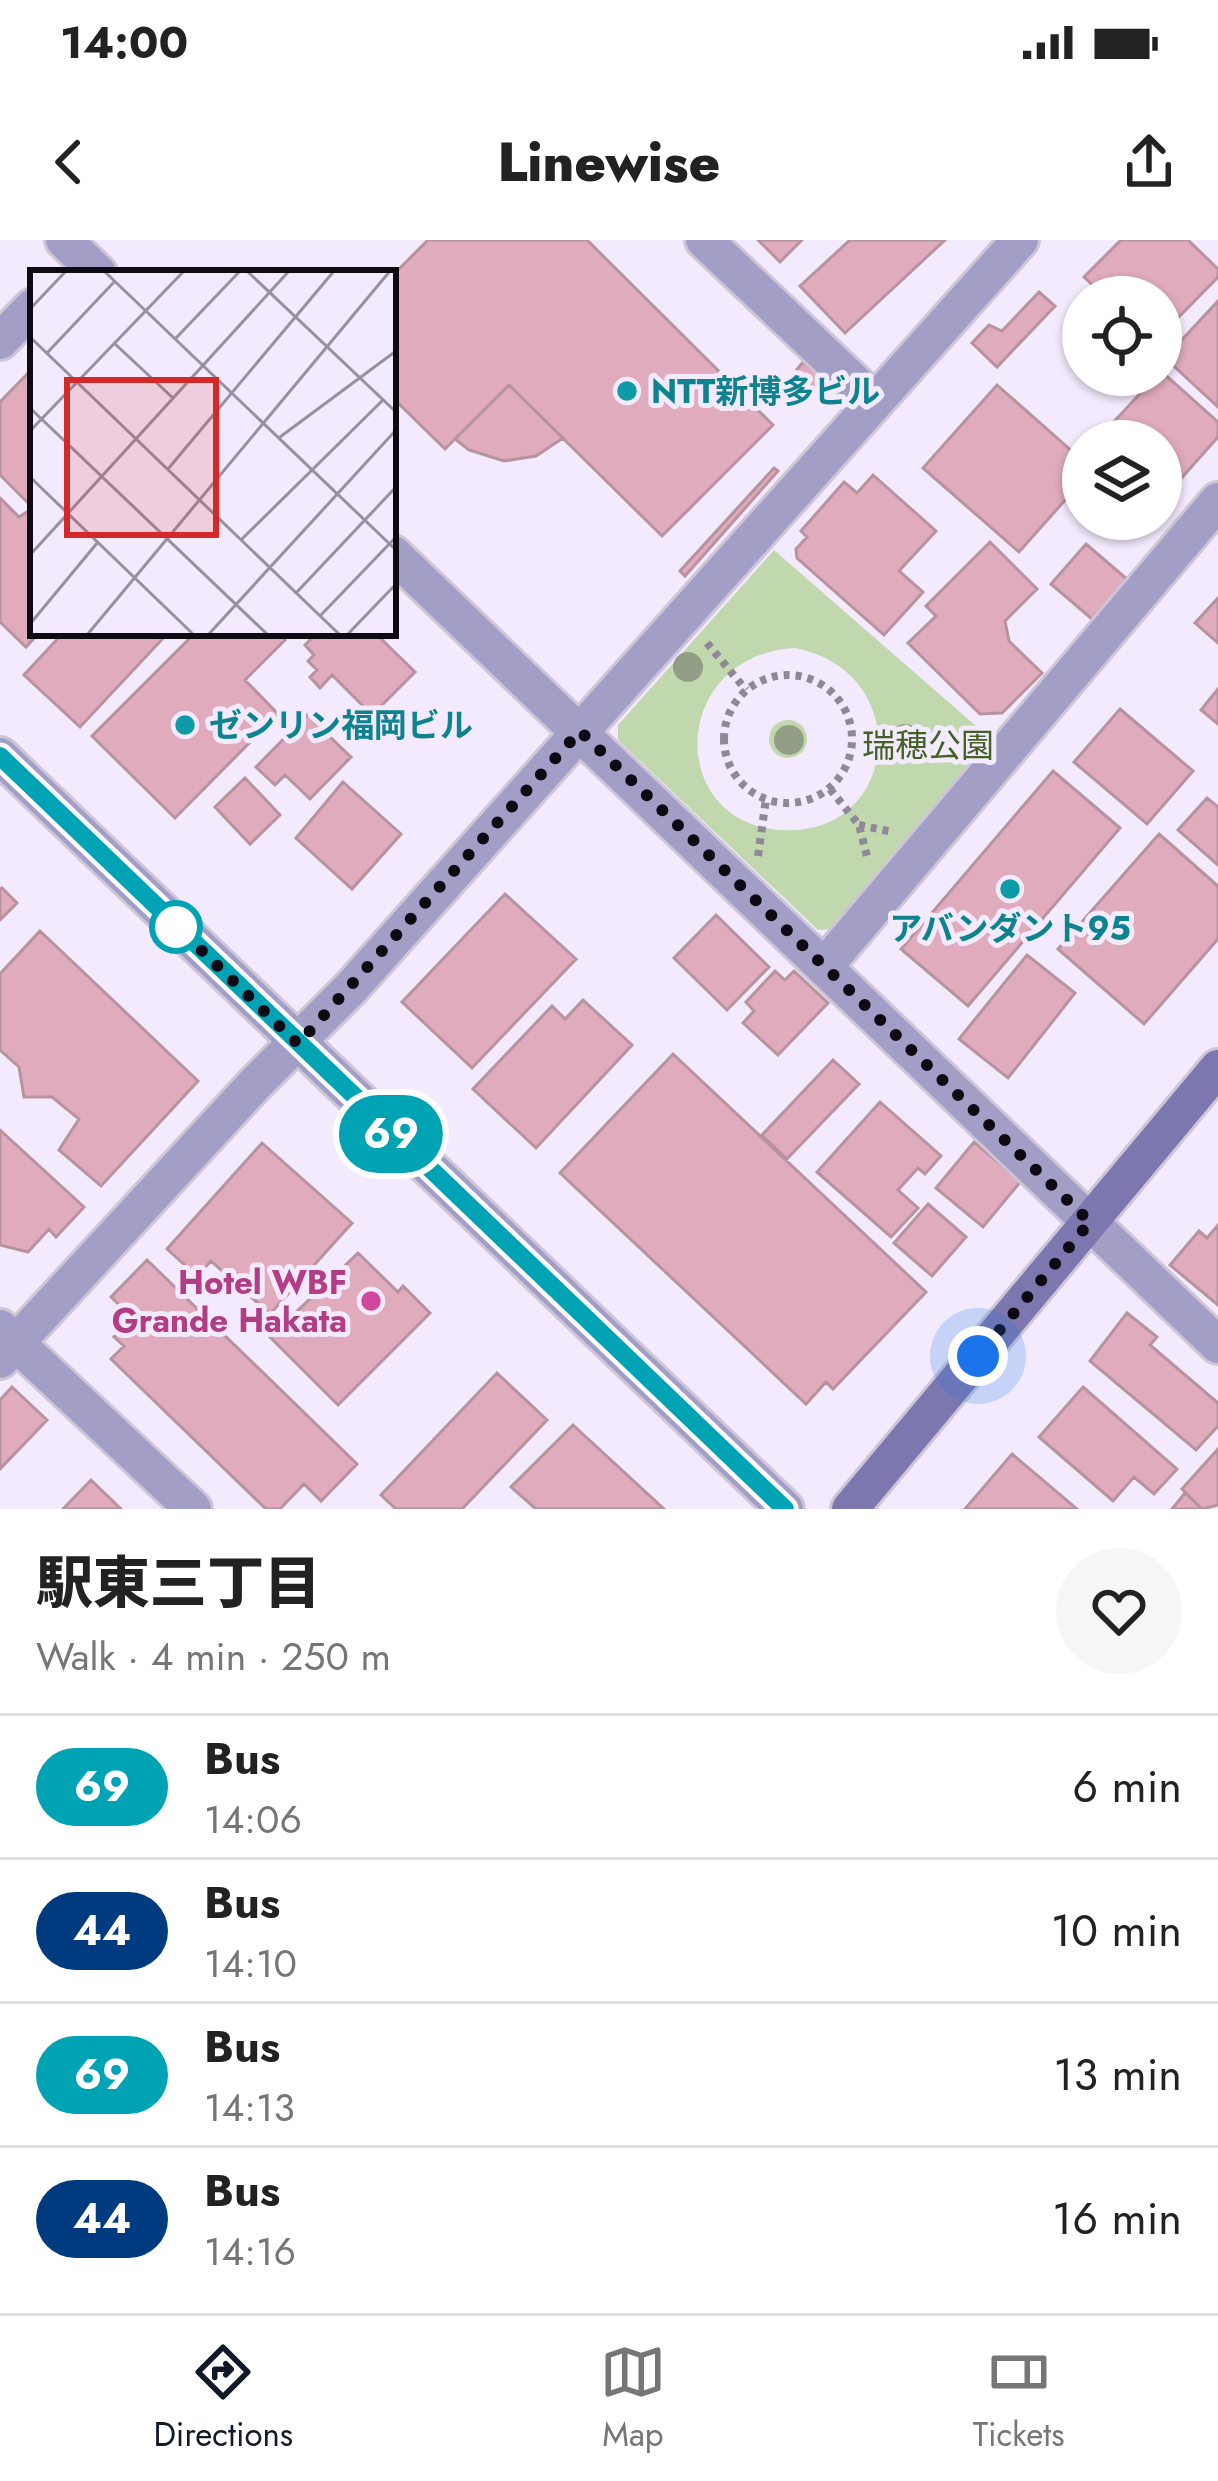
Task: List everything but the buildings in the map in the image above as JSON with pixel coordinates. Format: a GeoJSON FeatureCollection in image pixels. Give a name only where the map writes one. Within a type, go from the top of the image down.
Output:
{"type":"FeatureCollection","features":[{"type":"Feature","properties":{"kind":"main road"},"geometry":{"type":"LineString","coordinates":[[850,1509],[1218,1068]]}},
{"type":"Feature","properties":{"kind":"street"},"geometry":{"type":"LineString","coordinates":[[704,240],[873,400]]}},
{"type":"Feature","properties":{"kind":"street"},"geometry":{"type":"LineString","coordinates":[[193,1509],[5,1344],[298,1044],[1020,240]]}},
{"type":"Feature","properties":{"kind":"street"},"geometry":{"type":"LineString","coordinates":[[0,341],[30,310]]}},
{"type":"Feature","properties":{"kind":"street"},"geometry":{"type":"LineString","coordinates":[[824,967],[1218,501]]}},
{"type":"Feature","properties":{"kind":"street"},"geometry":{"type":"LineString","coordinates":[[396,557],[1218,1345]]}},
{"type":"Feature","properties":{"kind":"street"},"geometry":{"type":"LineString","coordinates":[[0,756],[785,1509]]}},
{"type":"Feature","properties":{"kind":"path"},"geometry":{"type":"LineString","coordinates":[[684,614],[746,691]]}},
{"type":"Feature","properties":{"kind":"path"},"geometry":{"type":"LineString","coordinates":[[793,675],[824,686],[837,697],[852,728],[853,744],[849,761],[830,789],[800,802],[766,799],[739,782],[724,752],[727,718],[746,691],[776,676],[793,675]]}},
{"type":"Feature","properties":{"kind":"path"},"geometry":{"type":"LineString","coordinates":[[830,789],[859,824],[880,903]]}},
{"type":"Feature","properties":{"kind":"path"},"geometry":{"type":"LineString","coordinates":[[739,885],[761,851],[766,799]]}},
{"type":"Feature","properties":{"kind":"green space","name":"瑞穂公園"},"geometry":{"type":"Polygon","coordinates":[[[774,550],[992,740],[833,929],[818,930],[618,740],[618,725],[774,550]],[[795,648],[754,658],[724,678],[705,707],[698,739],[701,771],[717,800],[743,820],[781,830],[820,825],[850,808],[869,782],[878,751],[875,718],[861,688],[834,663],[795,648]]]}},
{"type":"Feature","properties":{"kind":"green space","name":"瑞穂公園"},"geometry":{"type":"Polygon","coordinates":[[[788,720],[802,725],[807,739],[802,753],[788,758],[774,753],[769,739],[774,725],[788,720]]]}},
{"type":"Feature","properties":{"kind":"bus line","name":"69"},"geometry":{"type":"LineString","coordinates":[[0,756],[785,1509]]}},
{"type":"Feature","properties":{"kind":"place","name":"NTT新博多ビル"},"geometry":{"type":"Point","coordinates":[627,391]}},
{"type":"Feature","properties":{"kind":"place","name":"ゼンリン福岡ビル"},"geometry":{"type":"Point","coordinates":[185,725]}},
{"type":"Feature","properties":{"kind":"place","name":"アバンダント95"},"geometry":{"type":"Point","coordinates":[1010,889]}},
{"type":"Feature","properties":{"kind":"place","name":"Hotel WBF Grande Hakata"},"geometry":{"type":"Point","coordinates":[371,1301]}},
{"type":"Feature","properties":{"kind":"route"},"geometry":{"type":"LineString","coordinates":[[176,927],[166,916],[298,1044],[580,731],[1090,1222],[978,1356]]}}]}
